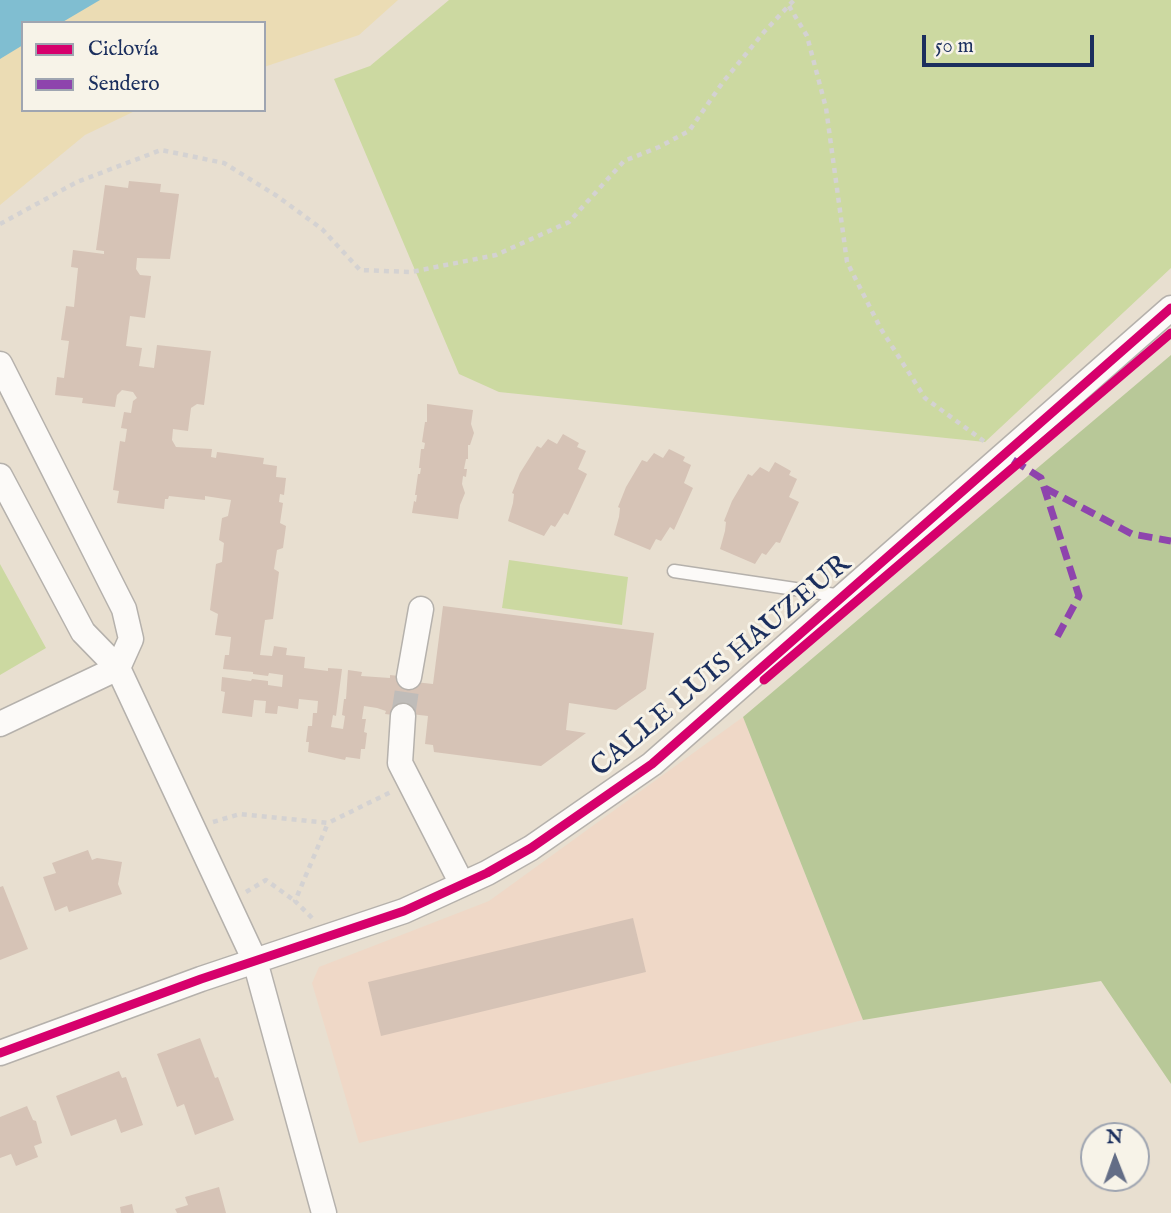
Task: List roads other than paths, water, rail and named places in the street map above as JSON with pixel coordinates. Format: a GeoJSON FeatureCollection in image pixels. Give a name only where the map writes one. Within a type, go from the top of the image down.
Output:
{"type":"FeatureCollection","features":[{"type":"Feature","properties":{"kind":"street","name":"CALLE LUIS HAUZEUR"},"geometry":{"type":"LineString","coordinates":[[0,1054],[255,961],[404,911],[531,848],[652,764],[1171,308]]}},
{"type":"Feature","properties":{"kind":"street"},"geometry":{"type":"LineString","coordinates":[[0,363],[124,609],[131,639],[118,668],[0,724]]}},
{"type":"Feature","properties":{"kind":"street"},"geometry":{"type":"LineString","coordinates":[[0,476],[6,504],[83,632],[118,668],[255,961],[324,1213]]}},
{"type":"Feature","properties":{"kind":"street"},"geometry":{"type":"LineString","coordinates":[[410,677],[421,609]]}},
{"type":"Feature","properties":{"kind":"street"},"geometry":{"type":"LineString","coordinates":[[403,716],[400,763],[462,884]]}},
{"type":"Feature","properties":{"kind":"lane"},"geometry":{"type":"LineString","coordinates":[[674,571],[842,596]]}},
{"type":"Feature","properties":{"kind":"water"},"geometry":{"type":"Polygon","coordinates":[[[0,0],[100,0],[64,21],[21,21],[21,46],[0,59],[0,0]]]}},
{"type":"Feature","properties":{"kind":"tunnel"},"geometry":{"type":"LineString","coordinates":[[403,716],[409,677]]}}]}
